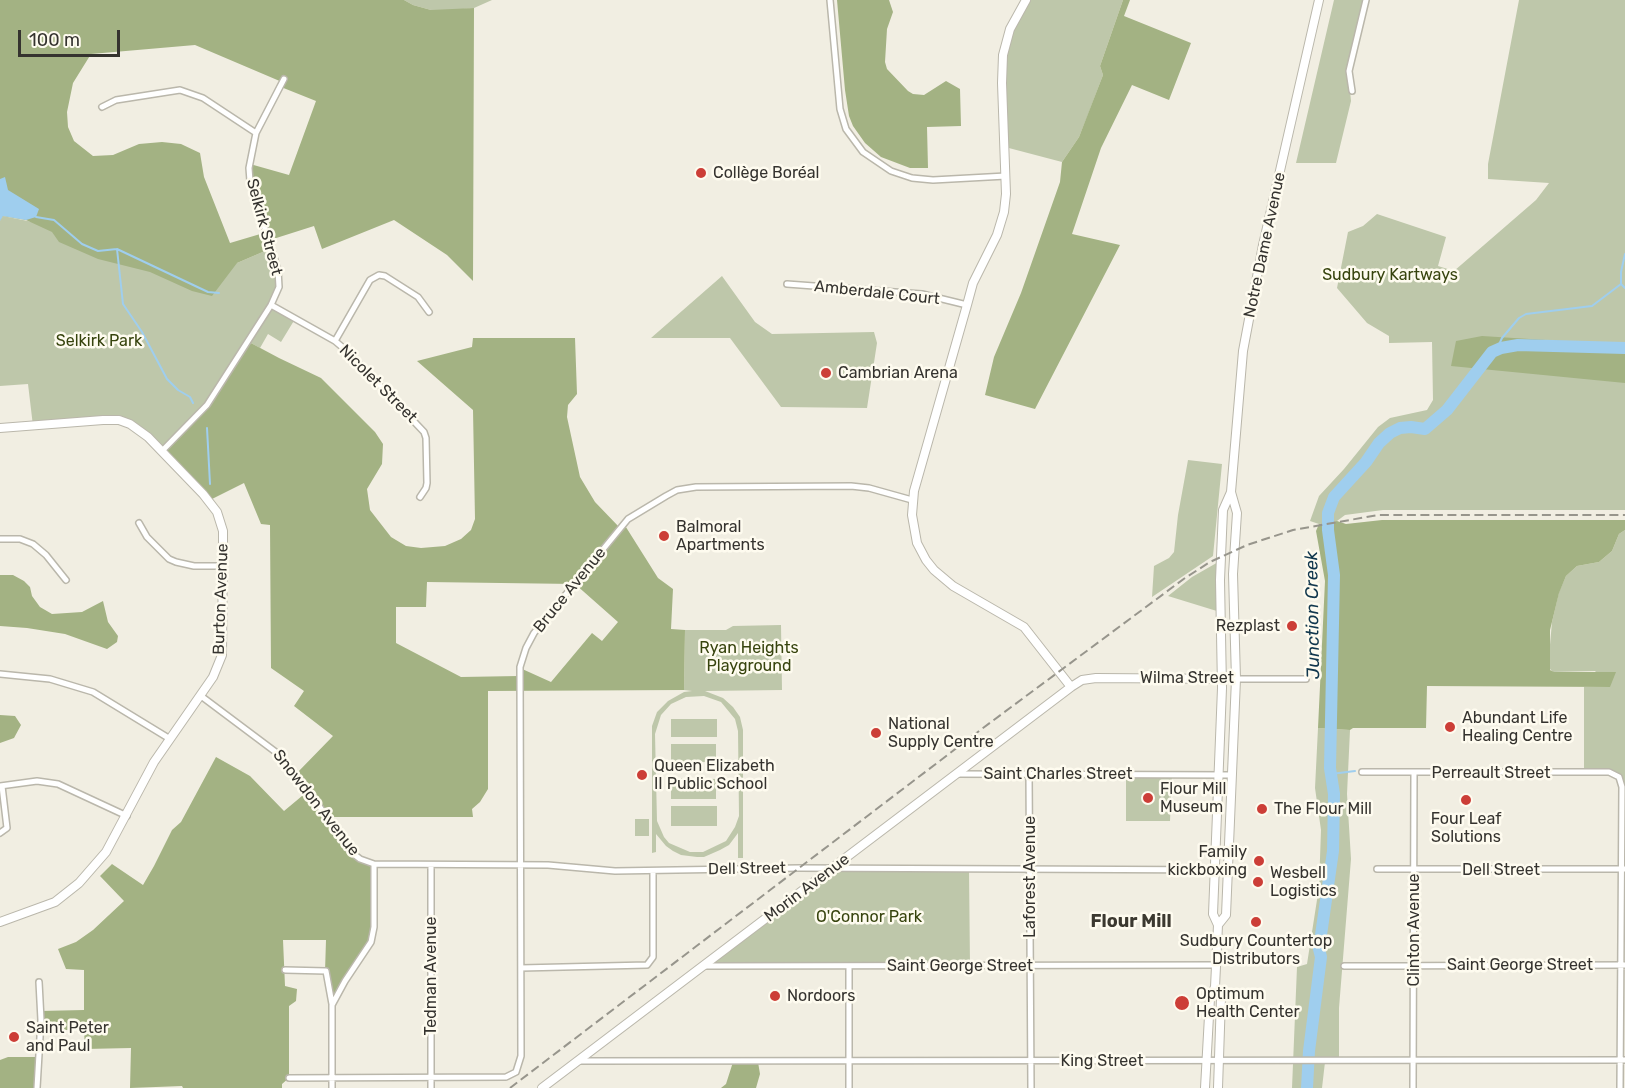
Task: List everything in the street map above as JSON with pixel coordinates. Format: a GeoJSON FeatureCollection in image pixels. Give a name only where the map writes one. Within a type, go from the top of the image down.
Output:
{"type":"FeatureCollection","features":[{"type":"Feature","properties":{"kind":"street"},"geometry":{"type":"LineString","coordinates":[[830,0],[840,110],[846,129],[863,152],[891,171],[912,178],[933,180],[1006,176]]}},
{"type":"Feature","properties":{"kind":"street"},"geometry":{"type":"LineString","coordinates":[[1026,0],[1010,29],[1003,55],[1006,202],[1001,223],[973,284],[966,305],[912,500],[913,525],[917,543],[934,570],[953,586],[1024,627],[1071,687]]}},
{"type":"Feature","properties":{"kind":"street","name":"Notre Dame Avenue"},"geometry":{"type":"LineString","coordinates":[[1206,1088],[1210,998],[1215,987],[1218,925],[1213,914],[1222,679],[1220,568],[1223,510],[1231,492],[1244,351],[1263,245],[1319,0]]}},
{"type":"Feature","properties":{"kind":"street"},"geometry":{"type":"LineString","coordinates":[[1352,91],[1349,71],[1366,0]]}},
{"type":"Feature","properties":{"kind":"street","name":"Selkirk Street"},"geometry":{"type":"LineString","coordinates":[[162,451],[207,405],[271,305],[279,287],[280,276],[250,181],[250,159],[256,133],[284,80]]}},
{"type":"Feature","properties":{"kind":"street"},"geometry":{"type":"LineString","coordinates":[[102,107],[116,100],[180,90],[203,98],[256,133]]}},
{"type":"Feature","properties":{"kind":"street"},"geometry":{"type":"LineString","coordinates":[[335,341],[370,280],[378,275],[390,279],[418,297],[429,312]]}},
{"type":"Feature","properties":{"kind":"street","name":"Amberdale Court"},"geometry":{"type":"LineString","coordinates":[[787,284],[922,294],[966,305]]}},
{"type":"Feature","properties":{"kind":"street","name":"Nicolet Street"},"geometry":{"type":"LineString","coordinates":[[271,305],[335,341],[424,432],[428,483],[420,497]]}},
{"type":"Feature","properties":{"kind":"street","name":"Burton Avenue"},"geometry":{"type":"LineString","coordinates":[[0,428],[119,420],[138,428],[203,494],[217,512],[223,531],[222,655],[213,677],[147,774],[127,816],[106,852],[67,893],[55,902],[0,922]]}},
{"type":"Feature","properties":{"kind":"street","name":"Bruce Avenue"},"geometry":{"type":"LineString","coordinates":[[431,1077],[506,1077],[519,1068],[521,968],[519,677],[522,658],[534,633],[628,519],[678,490],[696,487],[861,487],[912,500]]}},
{"type":"Feature","properties":{"kind":"street","name":"Notre Dame Avenue"},"geometry":{"type":"LineString","coordinates":[[1218,925],[1226,915],[1236,679],[1233,574],[1237,513],[1231,492]]}},
{"type":"Feature","properties":{"kind":"street"},"geometry":{"type":"LineString","coordinates":[[139,523],[147,537],[169,559],[194,566],[223,566]]}},
{"type":"Feature","properties":{"kind":"street"},"geometry":{"type":"LineString","coordinates":[[0,539],[20,539],[33,544],[46,555],[66,580]]}},
{"type":"Feature","properties":{"kind":"street"},"geometry":{"type":"LineString","coordinates":[[0,674],[50,679],[93,692],[170,739]]}},
{"type":"Feature","properties":{"kind":"street","name":"Wilma Street"},"geometry":{"type":"LineString","coordinates":[[1071,687],[1082,680],[1096,678],[1306,679]]}},
{"type":"Feature","properties":{"kind":"street","name":"Morin Avenue"},"geometry":{"type":"LineString","coordinates":[[542,1088],[1071,687]]}},
{"type":"Feature","properties":{"kind":"street","name":"Snowdon Avenue"},"geometry":{"type":"LineString","coordinates":[[201,696],[277,753],[303,783],[351,852],[360,859],[374,864]]}},
{"type":"Feature","properties":{"kind":"street","name":"Perreault Street"},"geometry":{"type":"LineString","coordinates":[[1362,772],[1609,772],[1619,777],[1622,787],[1623,869]]}},
{"type":"Feature","properties":{"kind":"street","name":"Clinton Avenue"},"geometry":{"type":"LineString","coordinates":[[1413,1088],[1414,773]]}},
{"type":"Feature","properties":{"kind":"street","name":"Saint Charles Street"},"geometry":{"type":"LineString","coordinates":[[957,774],[1231,775]]}},
{"type":"Feature","properties":{"kind":"street","name":"Laforest Avenue"},"geometry":{"type":"LineString","coordinates":[[1029,774],[1031,1088]]}},
{"type":"Feature","properties":{"kind":"street"},"geometry":{"type":"LineString","coordinates":[[0,833],[7,828],[1,786],[37,781],[58,784],[127,816]]}},
{"type":"Feature","properties":{"kind":"street"},"geometry":{"type":"LineString","coordinates":[[332,1005],[371,942],[374,927],[374,864]]}},
{"type":"Feature","properties":{"kind":"street","name":"Dell Street"},"geometry":{"type":"LineString","coordinates":[[374,864],[561,865],[615,871],[834,868],[1228,870]]}},
{"type":"Feature","properties":{"kind":"street","name":"Tedman Avenue"},"geometry":{"type":"LineString","coordinates":[[431,1088],[432,865]]}},
{"type":"Feature","properties":{"kind":"street","name":"Dell Street"},"geometry":{"type":"LineString","coordinates":[[1377,869],[1623,869]]}},
{"type":"Feature","properties":{"kind":"street"},"geometry":{"type":"LineString","coordinates":[[1620,1088],[1623,869]]}},
{"type":"Feature","properties":{"kind":"street"},"geometry":{"type":"LineString","coordinates":[[521,968],[641,966],[651,961],[653,871]]}},
{"type":"Feature","properties":{"kind":"street","name":"Saint George Street"},"geometry":{"type":"LineString","coordinates":[[705,966],[1216,965]]}},
{"type":"Feature","properties":{"kind":"street","name":"Saint George Street"},"geometry":{"type":"LineString","coordinates":[[1344,966],[1623,965]]}},
{"type":"Feature","properties":{"kind":"street"},"geometry":{"type":"LineString","coordinates":[[849,966],[849,1088]]}},
{"type":"Feature","properties":{"kind":"street"},"geometry":{"type":"LineString","coordinates":[[285,970],[326,971],[332,1005],[332,1088]]}},
{"type":"Feature","properties":{"kind":"street"},"geometry":{"type":"LineString","coordinates":[[37,1088],[41,1020],[39,982]]}},
{"type":"Feature","properties":{"kind":"street","name":"Notre Dame Avenue"},"geometry":{"type":"LineString","coordinates":[[1215,987],[1221,998],[1218,1088]]}},
{"type":"Feature","properties":{"kind":"street","name":"King Street"},"geometry":{"type":"LineString","coordinates":[[578,1061],[1622,1060]]}},
{"type":"Feature","properties":{"kind":"street"},"geometry":{"type":"LineString","coordinates":[[289,1078],[431,1077]]}},
{"type":"Feature","properties":{"kind":"green space"},"geometry":{"type":"Polygon","coordinates":[[[0,0],[404,0],[431,10],[474,8],[473,281],[447,255],[394,220],[322,249],[314,226],[270,240],[272,248],[237,263],[212,296],[192,291],[150,272],[98,259],[59,242],[52,232],[26,220],[3,216],[0,221],[0,0]],[[195,45],[91,54],[73,83],[67,112],[68,127],[74,141],[93,156],[113,155],[139,144],[162,142],[181,144],[200,153],[204,177],[230,243],[267,232],[250,181],[250,164],[289,175],[316,101],[281,87],[282,82],[195,45]]]}},
{"type":"Feature","properties":{"kind":"green space"},"geometry":{"type":"Polygon","coordinates":[[[404,0],[492,0],[474,8],[431,10],[404,0]]]}},
{"type":"Feature","properties":{"kind":"green space"},"geometry":{"type":"Polygon","coordinates":[[[837,0],[889,0],[893,12],[887,29],[885,62],[887,69],[908,91],[924,95],[946,81],[960,89],[961,126],[927,127],[928,168],[910,168],[881,157],[865,143],[853,126],[845,90],[837,0]]]}},
{"type":"Feature","properties":{"kind":"green space"},"geometry":{"type":"Polygon","coordinates":[[[1027,0],[1123,0],[1100,66],[1103,75],[1079,137],[1062,162],[1005,147],[1005,44],[1027,0]]]}},
{"type":"Feature","properties":{"kind":"green space"},"geometry":{"type":"Polygon","coordinates":[[[1123,0],[1130,0],[1124,16],[1191,43],[1169,100],[1132,85],[1101,148],[1072,234],[1120,245],[1035,409],[985,395],[994,357],[1021,293],[1060,182],[1062,162],[1079,137],[1103,75],[1100,66],[1123,0]]]}},
{"type":"Feature","properties":{"kind":"green space"},"geometry":{"type":"Polygon","coordinates":[[[1334,0],[1365,0],[1348,71],[1351,101],[1336,163],[1296,163],[1334,0]]]}},
{"type":"Feature","properties":{"kind":"green space","name":"Sudbury Kartways"},"geometry":{"type":"Polygon","coordinates":[[[1519,0],[1625,0],[1625,510],[1383,510],[1345,515],[1337,521],[1319,524],[1310,521],[1319,496],[1378,427],[1390,418],[1427,410],[1433,400],[1432,342],[1389,343],[1389,336],[1367,323],[1337,288],[1348,232],[1363,226],[1377,214],[1446,237],[1438,266],[1454,271],[1536,200],[1549,183],[1488,179],[1488,164],[1519,0]]]}},
{"type":"Feature","properties":{"kind":"green space","name":"Selkirk Park"},"geometry":{"type":"Polygon","coordinates":[[[3,216],[237,263],[272,248],[280,276],[271,305],[295,319],[281,342],[268,334],[260,348],[249,342],[208,405],[162,452],[148,437],[118,420],[33,426],[28,384],[0,386],[0,221],[3,216]]]}},
{"type":"Feature","properties":{"kind":"green space"},"geometry":{"type":"Polygon","coordinates":[[[722,276],[755,322],[772,334],[874,332],[877,343],[867,408],[781,407],[730,338],[651,338],[722,276]]]}},
{"type":"Feature","properties":{"kind":"green space"},"geometry":{"type":"Polygon","coordinates":[[[1482,336],[1625,345],[1625,383],[1451,366],[1456,341],[1482,336]]]}},
{"type":"Feature","properties":{"kind":"green space"},"geometry":{"type":"Polygon","coordinates":[[[473,338],[575,338],[577,394],[568,405],[567,417],[580,477],[595,502],[620,528],[624,524],[658,578],[673,589],[671,629],[685,630],[684,690],[488,691],[488,789],[480,802],[472,809],[473,817],[327,817],[351,852],[373,865],[371,942],[332,1005],[325,972],[326,940],[283,940],[285,986],[297,989],[296,1001],[289,1006],[289,1078],[282,1084],[282,1088],[183,1088],[182,1086],[130,1088],[131,1048],[85,1049],[84,1030],[40,1030],[40,1011],[84,1010],[84,970],[66,969],[58,949],[76,942],[93,930],[124,901],[100,876],[112,864],[143,885],[172,830],[181,822],[216,757],[250,776],[284,811],[308,791],[296,774],[333,736],[294,706],[304,691],[271,668],[270,525],[261,524],[244,483],[208,501],[162,452],[189,426],[249,342],[321,378],[375,432],[383,444],[382,464],[367,489],[370,510],[391,537],[406,546],[421,548],[445,546],[461,539],[471,530],[475,519],[473,410],[417,361],[472,347],[473,338]],[[427,582],[426,607],[396,607],[396,643],[461,677],[519,676],[520,668],[551,682],[592,633],[602,641],[618,622],[575,584],[427,582]]]}},
{"type":"Feature","properties":{"kind":"green space"},"geometry":{"type":"Polygon","coordinates":[[[1188,460],[1222,464],[1213,556],[1152,597],[1154,566],[1169,558],[1174,552],[1188,460]]]}},
{"type":"Feature","properties":{"kind":"green space"},"geometry":{"type":"Polygon","coordinates":[[[1382,520],[1625,520],[1625,530],[1619,534],[1612,551],[1599,562],[1577,566],[1566,576],[1559,593],[1550,630],[1550,670],[1554,672],[1616,672],[1610,687],[1427,686],[1426,728],[1353,728],[1350,730],[1318,728],[1325,581],[1316,531],[1319,524],[1337,521],[1346,524],[1382,520]]]}},
{"type":"Feature","properties":{"kind":"green space"},"geometry":{"type":"Polygon","coordinates":[[[1625,530],[1625,818],[1621,818],[1622,787],[1615,774],[1584,773],[1584,687],[1609,687],[1595,671],[1553,672],[1550,669],[1549,656],[1552,622],[1559,592],[1566,576],[1577,566],[1599,562],[1612,551],[1619,534],[1625,530]]]}},
{"type":"Feature","properties":{"kind":"green space"},"geometry":{"type":"Polygon","coordinates":[[[1220,561],[1220,612],[1168,596],[1192,577],[1220,561]]]}},
{"type":"Feature","properties":{"kind":"green space"},"geometry":{"type":"Polygon","coordinates":[[[0,575],[13,575],[24,581],[30,587],[32,596],[40,607],[52,614],[82,612],[103,601],[108,622],[118,636],[117,642],[107,649],[65,634],[0,626],[0,575]]]}},
{"type":"Feature","properties":{"kind":"green space","name":"Ryan Heights Playground"},"geometry":{"type":"Polygon","coordinates":[[[781,625],[782,690],[705,691],[723,698],[733,707],[740,717],[743,730],[743,858],[738,858],[738,833],[729,845],[704,857],[681,855],[666,846],[656,834],[656,852],[652,853],[652,726],[657,712],[668,701],[684,692],[692,691],[684,690],[685,630],[726,630],[733,626],[781,625]],[[704,696],[686,697],[671,704],[661,715],[655,734],[657,821],[669,843],[690,852],[703,852],[726,841],[739,816],[738,731],[735,719],[721,702],[704,696]]]}},
{"type":"Feature","properties":{"kind":"green space"},"geometry":{"type":"Polygon","coordinates":[[[0,715],[15,716],[21,725],[14,738],[0,743],[0,715]]]}},
{"type":"Feature","properties":{"kind":"green space"},"geometry":{"type":"Polygon","coordinates":[[[671,719],[717,719],[717,737],[671,737],[671,719]]]}},
{"type":"Feature","properties":{"kind":"green space"},"geometry":{"type":"Polygon","coordinates":[[[1318,728],[1350,730],[1347,794],[1351,859],[1339,1008],[1339,1061],[1325,1062],[1322,1088],[1292,1088],[1297,967],[1307,964],[1319,887],[1321,830],[1315,788],[1318,728]]]}},
{"type":"Feature","properties":{"kind":"green space"},"geometry":{"type":"Polygon","coordinates":[[[671,744],[716,744],[716,762],[671,762],[671,744]]]}},
{"type":"Feature","properties":{"kind":"green space","name":"Flour Mill Museum"},"geometry":{"type":"Polygon","coordinates":[[[1126,775],[1172,775],[1170,821],[1126,821],[1126,775]]]}},
{"type":"Feature","properties":{"kind":"green space"},"geometry":{"type":"Polygon","coordinates":[[[671,778],[716,779],[716,799],[671,799],[671,778]]]}},
{"type":"Feature","properties":{"kind":"green space"},"geometry":{"type":"Polygon","coordinates":[[[671,806],[717,806],[717,826],[671,826],[671,806]]]}},
{"type":"Feature","properties":{"kind":"green space"},"geometry":{"type":"Polygon","coordinates":[[[635,819],[649,819],[649,836],[635,836],[635,819]]]}},
{"type":"Feature","properties":{"kind":"green space","name":"O'Connor Park"},"geometry":{"type":"Polygon","coordinates":[[[834,869],[969,870],[970,966],[705,966],[834,869]]]}},
{"type":"Feature","properties":{"kind":"green space"},"geometry":{"type":"Polygon","coordinates":[[[8,1057],[38,1057],[37,1088],[0,1088],[0,1060],[8,1057]]]}},
{"type":"Feature","properties":{"kind":"green space"},"geometry":{"type":"Polygon","coordinates":[[[733,1062],[758,1062],[760,1074],[756,1088],[721,1088],[726,1084],[733,1062]]]}},
{"type":"Feature","properties":{"kind":"water"},"geometry":{"type":"Polygon","coordinates":[[[5,177],[8,190],[39,209],[36,217],[26,220],[3,216],[0,221],[0,179],[5,177]]]}},
{"type":"Feature","properties":{"kind":"waterway"},"geometry":{"type":"LineString","coordinates":[[36,217],[54,220],[82,244],[98,251],[117,249],[208,292],[219,293]]}},
{"type":"Feature","properties":{"kind":"waterway"},"geometry":{"type":"LineString","coordinates":[[117,249],[123,304],[142,332],[167,379],[178,390],[190,397],[193,403]]}},
{"type":"Feature","properties":{"kind":"waterway"},"geometry":{"type":"LineString","coordinates":[[1625,254],[1621,272],[1621,284],[1625,288]]}},
{"type":"Feature","properties":{"kind":"waterway"},"geometry":{"type":"LineString","coordinates":[[1497,349],[1502,338],[1519,318],[1526,314],[1592,306],[1621,284]]}},
{"type":"Feature","properties":{"kind":"waterway","name":"Junction Creek"},"geometry":{"type":"LineString","coordinates":[[1307,1088],[1309,1051],[1321,957],[1319,949],[1333,851],[1334,794],[1330,768],[1334,575],[1328,513],[1334,497],[1390,433],[1400,428],[1425,429],[1447,410],[1492,352],[1518,345],[1625,348]]}},
{"type":"Feature","properties":{"kind":"waterway"},"geometry":{"type":"LineString","coordinates":[[207,428],[210,484]]}},
{"type":"Feature","properties":{"kind":"waterway"},"geometry":{"type":"LineString","coordinates":[[1331,774],[1355,771]]}},
{"type":"Feature","properties":{"kind":"railway"},"geometry":{"type":"LineString","coordinates":[[510,1088],[983,728],[1185,578],[1210,562],[1247,545],[1293,530],[1378,515],[1625,515]]}},
{"type":"Feature","properties":{"kind":"place","name":"Collège Boréal"},"geometry":{"type":"Point","coordinates":[701,173]}},
{"type":"Feature","properties":{"kind":"place","name":"Cambrian Arena"},"geometry":{"type":"Point","coordinates":[826,373]}},
{"type":"Feature","properties":{"kind":"place","name":"Balmoral Apartments"},"geometry":{"type":"Point","coordinates":[664,536]}},
{"type":"Feature","properties":{"kind":"place","name":"Rezplast"},"geometry":{"type":"Point","coordinates":[1292,626]}},
{"type":"Feature","properties":{"kind":"place","name":"Abundant Life Healing Centre"},"geometry":{"type":"Point","coordinates":[1450,727]}},
{"type":"Feature","properties":{"kind":"place","name":"National Supply Centre"},"geometry":{"type":"Point","coordinates":[876,733]}},
{"type":"Feature","properties":{"kind":"place","name":"Queen Elizabeth II Public School"},"geometry":{"type":"Point","coordinates":[642,775]}},
{"type":"Feature","properties":{"kind":"place","name":"Flour Mill Museum"},"geometry":{"type":"Point","coordinates":[1148,798]}},
{"type":"Feature","properties":{"kind":"place","name":"Four Leaf Solutions"},"geometry":{"type":"Point","coordinates":[1466,800]}},
{"type":"Feature","properties":{"kind":"place","name":"The Flour Mill"},"geometry":{"type":"Point","coordinates":[1262,809]}},
{"type":"Feature","properties":{"kind":"place","name":"Family kickboxing"},"geometry":{"type":"Point","coordinates":[1259,861]}},
{"type":"Feature","properties":{"kind":"place","name":"Wesbell Logistics"},"geometry":{"type":"Point","coordinates":[1258,882]}},
{"type":"Feature","properties":{"kind":"place","name":"Sudbury Countertop Distributors"},"geometry":{"type":"Point","coordinates":[1256,922]}},
{"type":"Feature","properties":{"kind":"place","name":"Nordoors"},"geometry":{"type":"Point","coordinates":[775,996]}},
{"type":"Feature","properties":{"kind":"place","name":"Optimum Health Center"},"geometry":{"type":"Point","coordinates":[1182,1003]}},
{"type":"Feature","properties":{"kind":"place","name":"Saint Peter and Paul"},"geometry":{"type":"Point","coordinates":[14,1037]}},
{"type":"Feature","properties":{"kind":"district","name":"Flour Mill"},"geometry":{"type":"Point","coordinates":[1131,922]}}]}
